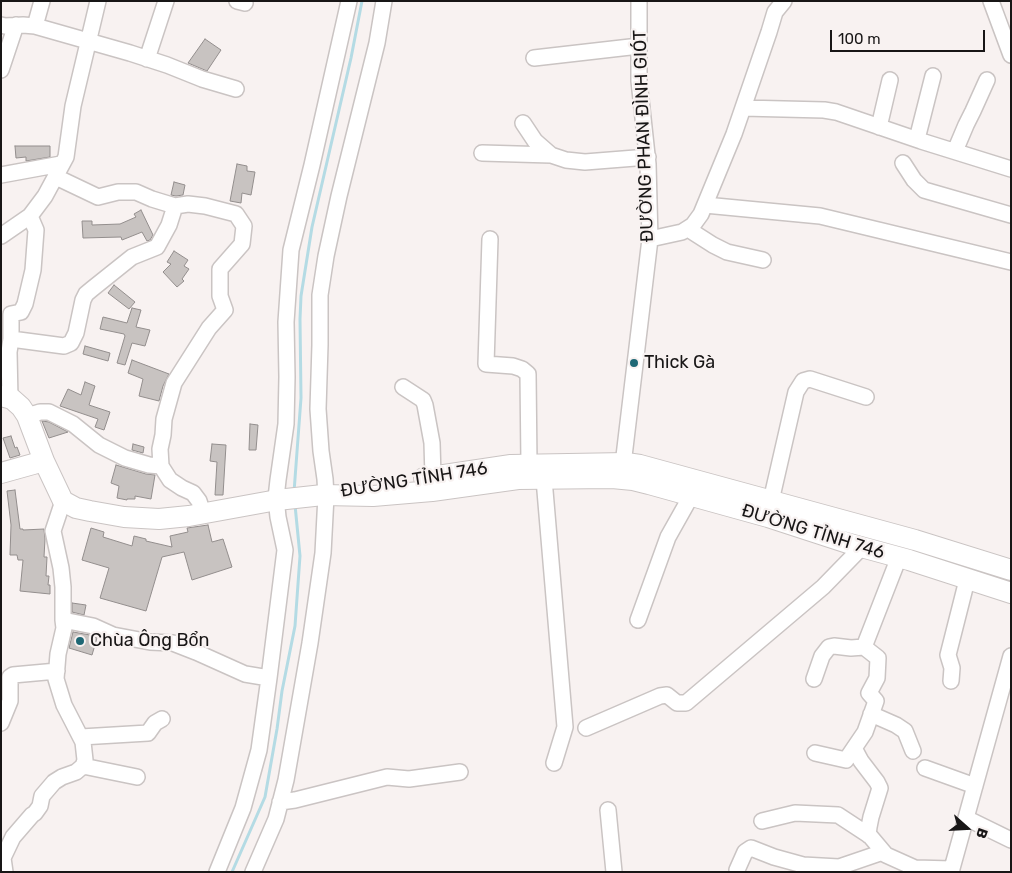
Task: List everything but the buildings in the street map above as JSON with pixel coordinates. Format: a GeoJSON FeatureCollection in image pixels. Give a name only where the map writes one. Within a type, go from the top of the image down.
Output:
{"type":"FeatureCollection","features":[{"type":"Feature","properties":{"kind":"main road"},"geometry":{"type":"LineString","coordinates":[[6,397],[21,407],[27,416],[44,461],[63,501],[76,508],[124,517],[159,519],[277,500],[326,495]]}},
{"type":"Feature","properties":{"kind":"main road"},"geometry":{"type":"LineString","coordinates":[[1,474],[44,461]]}},
{"type":"Feature","properties":{"kind":"main road","name":"ĐƯỜNG TỈNH 746"},"geometry":{"type":"LineString","coordinates":[[326,495],[372,484],[511,465],[528,464],[622,471],[649,484],[768,517],[1011,593]]}},
{"type":"Feature","properties":{"kind":"main road","name":"ĐƯỜNG TỈNH 746"},"geometry":{"type":"LineString","coordinates":[[326,495],[373,496],[432,491],[518,479],[612,478],[622,471],[640,465],[915,540],[1011,570]]}},
{"type":"Feature","properties":{"kind":"street"},"geometry":{"type":"LineString","coordinates":[[35,26],[42,1]]}},
{"type":"Feature","properties":{"kind":"street"},"geometry":{"type":"LineString","coordinates":[[1,236],[30,216],[45,196],[66,157],[73,106],[98,1]]}},
{"type":"Feature","properties":{"kind":"street"},"geometry":{"type":"LineString","coordinates":[[147,59],[166,1]]}},
{"type":"Feature","properties":{"kind":"street"},"geometry":{"type":"LineString","coordinates":[[217,872],[243,808],[259,750],[285,550],[278,517],[277,500],[286,424],[286,322],[291,250],[349,1]]}},
{"type":"Feature","properties":{"kind":"street"},"geometry":{"type":"LineString","coordinates":[[253,872],[276,819],[286,780],[310,643],[323,553],[326,495],[320,451],[318,409],[320,295],[339,196],[377,43],[384,1]]}},
{"type":"Feature","properties":{"kind":"street","name":"ĐƯỜNG PHAN ĐÌNH GIÓT"},"geometry":{"type":"LineString","coordinates":[[622,471],[650,239],[648,157],[639,81],[639,1]]}},
{"type":"Feature","properties":{"kind":"street"},"geometry":{"type":"LineString","coordinates":[[650,239],[682,232],[693,225],[701,214],[734,134],[770,32],[775,12],[784,1]]}},
{"type":"Feature","properties":{"kind":"street"},"geometry":{"type":"LineString","coordinates":[[992,1],[1011,55]]}},
{"type":"Feature","properties":{"kind":"street"},"geometry":{"type":"LineString","coordinates":[[1,70],[8,25],[23,25],[35,26],[130,53],[236,89]]}},
{"type":"Feature","properties":{"kind":"street"},"geometry":{"type":"LineString","coordinates":[[534,58],[639,46]]}},
{"type":"Feature","properties":{"kind":"street"},"geometry":{"type":"LineString","coordinates":[[917,140],[933,76]]}},
{"type":"Feature","properties":{"kind":"street"},"geometry":{"type":"LineString","coordinates":[[879,127],[890,80]]}},
{"type":"Feature","properties":{"kind":"street"},"geometry":{"type":"LineString","coordinates":[[955,152],[987,80]]}},
{"type":"Feature","properties":{"kind":"street"},"geometry":{"type":"LineString","coordinates":[[743,108],[836,112],[917,140],[1011,169]]}},
{"type":"Feature","properties":{"kind":"street"},"geometry":{"type":"LineString","coordinates":[[523,123],[535,142],[551,155]]}},
{"type":"Feature","properties":{"kind":"street"},"geometry":{"type":"LineString","coordinates":[[482,154],[551,155],[566,160],[585,162],[648,157]]}},
{"type":"Feature","properties":{"kind":"street"},"geometry":{"type":"LineString","coordinates":[[903,163],[914,180],[924,190],[1011,215]]}},
{"type":"Feature","properties":{"kind":"street"},"geometry":{"type":"LineString","coordinates":[[1,175],[59,170],[98,197],[118,192],[136,192],[175,206],[188,204],[205,206],[236,214],[244,226],[242,244],[220,269],[220,296],[225,310],[209,328],[174,383],[164,419],[160,449],[161,466],[170,480],[193,493],[199,500],[203,513]]}},
{"type":"Feature","properties":{"kind":"street"},"geometry":{"type":"LineString","coordinates":[[705,205],[820,216],[1011,262]]}},
{"type":"Feature","properties":{"kind":"street"},"geometry":{"type":"LineString","coordinates":[[11,338],[64,346],[72,343],[86,294],[132,256],[157,247],[169,225],[175,206]]}},
{"type":"Feature","properties":{"kind":"street"},"geometry":{"type":"LineString","coordinates":[[6,397],[11,314],[21,312],[26,304],[32,270],[36,230],[30,216]]}},
{"type":"Feature","properties":{"kind":"street"},"geometry":{"type":"LineString","coordinates":[[688,229],[727,252],[763,260]]}},
{"type":"Feature","properties":{"kind":"street"},"geometry":{"type":"LineString","coordinates":[[490,239],[486,364],[513,366],[522,369],[528,374],[528,464]]}},
{"type":"Feature","properties":{"kind":"street"},"geometry":{"type":"LineString","coordinates":[[771,501],[796,392],[803,381],[810,379],[866,397]]}},
{"type":"Feature","properties":{"kind":"street"},"geometry":{"type":"LineString","coordinates":[[403,387],[423,400],[425,405],[432,443],[433,477]]}},
{"type":"Feature","properties":{"kind":"street"},"geometry":{"type":"LineString","coordinates":[[27,416],[49,412],[73,424],[99,445],[126,458],[149,465],[161,466]]}},
{"type":"Feature","properties":{"kind":"street"},"geometry":{"type":"LineString","coordinates":[[544,478],[565,727],[554,764]]}},
{"type":"Feature","properties":{"kind":"street"},"geometry":{"type":"LineString","coordinates":[[638,620],[668,537],[691,496]]}},
{"type":"Feature","properties":{"kind":"street"},"geometry":{"type":"LineString","coordinates":[[5,872],[4,858],[13,837],[36,813],[42,796],[54,782],[76,772],[83,766],[86,760],[84,742],[64,705],[56,679],[64,620],[60,568],[53,531],[63,501]]}},
{"type":"Feature","properties":{"kind":"street"},"geometry":{"type":"LineString","coordinates":[[586,728],[660,696],[667,695],[677,703],[686,703],[823,587],[862,547]]}},
{"type":"Feature","properties":{"kind":"street"},"geometry":{"type":"LineString","coordinates":[[864,647],[899,557]]}},
{"type":"Feature","properties":{"kind":"street"},"geometry":{"type":"LineString","coordinates":[[952,681],[952,668],[948,655],[967,580]]}},
{"type":"Feature","properties":{"kind":"street"},"geometry":{"type":"LineString","coordinates":[[64,620],[93,626],[113,635],[150,642],[173,643],[245,674],[269,678]]}},
{"type":"Feature","properties":{"kind":"street"},"geometry":{"type":"LineString","coordinates":[[814,679],[822,656],[829,647],[864,647],[878,658],[877,678],[869,693],[876,701],[865,732],[846,760],[815,752]]}},
{"type":"Feature","properties":{"kind":"street"},"geometry":{"type":"LineString","coordinates":[[762,821],[795,813],[838,815],[868,835],[886,855],[915,868],[951,870],[975,786],[1004,708],[1011,656]]}},
{"type":"Feature","properties":{"kind":"street"},"geometry":{"type":"LineString","coordinates":[[1,723],[10,701],[10,677],[13,675],[57,670]]}},
{"type":"Feature","properties":{"kind":"street"},"geometry":{"type":"LineString","coordinates":[[871,714],[896,724],[905,731],[913,751]]}},
{"type":"Feature","properties":{"kind":"street"},"geometry":{"type":"LineString","coordinates":[[81,737],[148,733],[155,723],[162,719]]}},
{"type":"Feature","properties":{"kind":"street"},"geometry":{"type":"LineString","coordinates":[[854,748],[861,762],[880,788],[868,827],[868,835]]}},
{"type":"Feature","properties":{"kind":"street"},"geometry":{"type":"LineString","coordinates":[[83,766],[137,777]]}},
{"type":"Feature","properties":{"kind":"street"},"geometry":{"type":"LineString","coordinates":[[926,768],[975,786]]}},
{"type":"Feature","properties":{"kind":"street"},"geometry":{"type":"LineString","coordinates":[[280,802],[387,777],[409,779],[460,772]]}},
{"type":"Feature","properties":{"kind":"street"},"geometry":{"type":"LineString","coordinates":[[608,810],[614,872]]}},
{"type":"Feature","properties":{"kind":"street"},"geometry":{"type":"LineString","coordinates":[[966,818],[1011,840]]}},
{"type":"Feature","properties":{"kind":"street"},"geometry":{"type":"LineString","coordinates":[[737,870],[745,852],[751,848],[774,858],[803,865],[838,867],[883,852]]}},
{"type":"Feature","properties":{"kind":"waterway"},"geometry":{"type":"LineString","coordinates":[[294,492],[301,398],[301,296],[312,227],[351,58],[362,1]]}},
{"type":"Feature","properties":{"kind":"waterway"},"geometry":{"type":"LineString","coordinates":[[232,872],[265,797],[282,691],[295,626],[300,556],[295,505]]}},
{"type":"Feature","properties":{"kind":"place","name":"Thick Gà"},"geometry":{"type":"Point","coordinates":[634,363]}},
{"type":"Feature","properties":{"kind":"place","name":"Chùa Ông Bổn"},"geometry":{"type":"Point","coordinates":[80,641]}}]}
